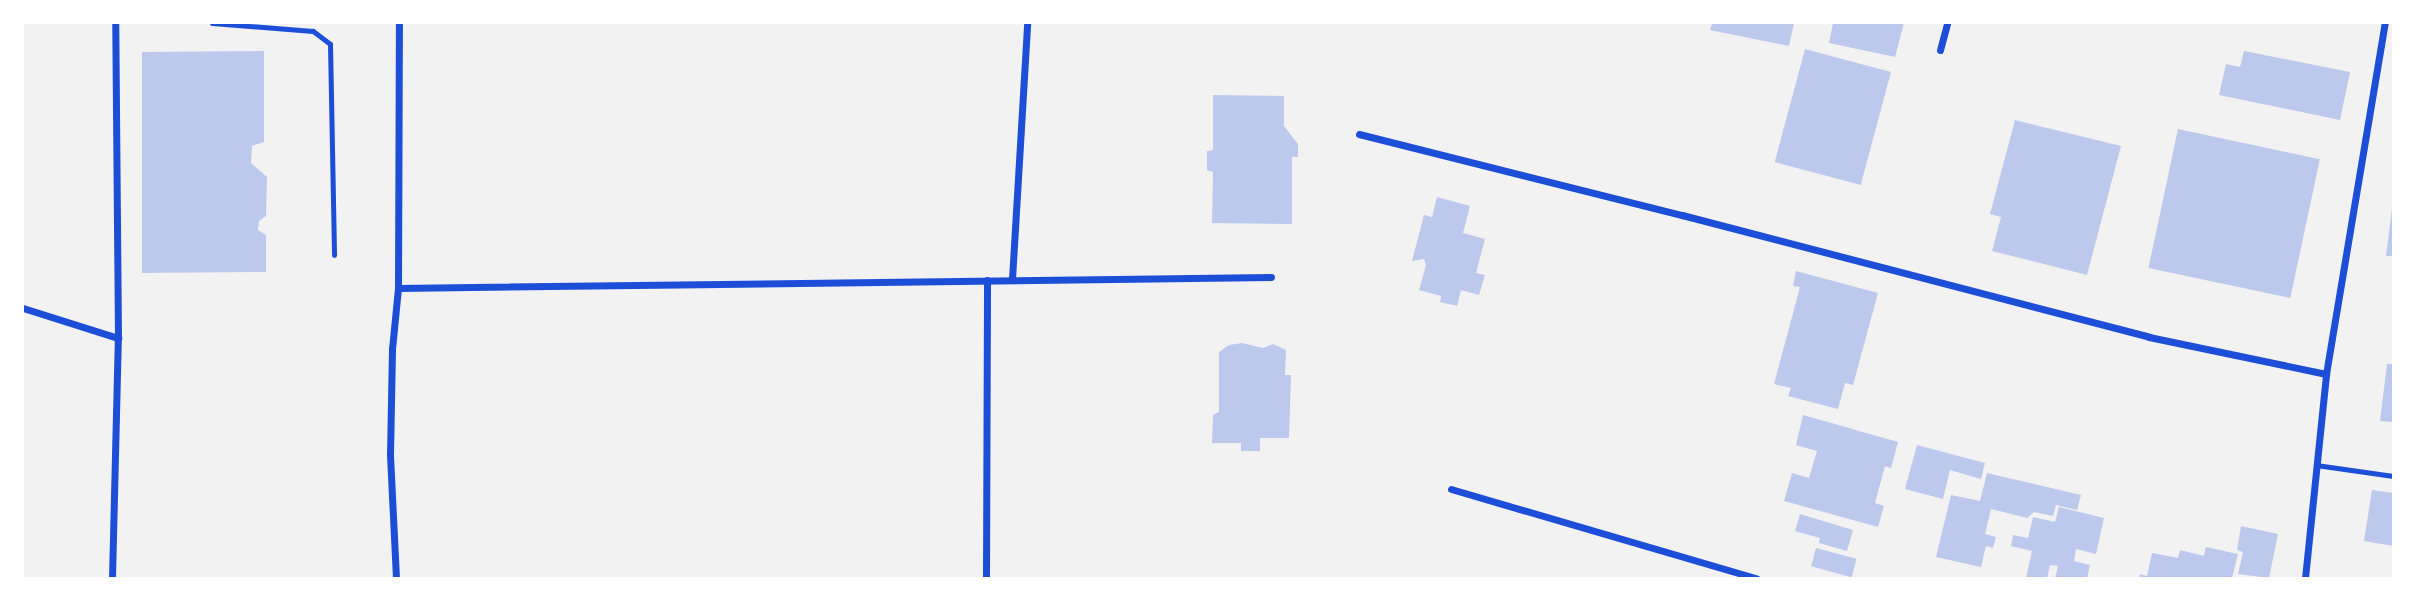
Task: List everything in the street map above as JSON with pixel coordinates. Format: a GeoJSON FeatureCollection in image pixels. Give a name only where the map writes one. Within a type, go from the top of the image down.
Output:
{"type":"FeatureCollection","features":[{"type":"Feature","properties":{"kind":"street"},"geometry":{"type":"LineString","coordinates":[[112,578],[118,338],[116,23]]}},
{"type":"Feature","properties":{"kind":"street"},"geometry":{"type":"LineString","coordinates":[[396,578],[390,454],[392,349],[398,288],[399,23]]}},
{"type":"Feature","properties":{"kind":"street"},"geometry":{"type":"LineString","coordinates":[[1012,279],[1027,23]]}},
{"type":"Feature","properties":{"kind":"street"},"geometry":{"type":"LineString","coordinates":[[1940,50],[1947,23]]}},
{"type":"Feature","properties":{"kind":"street"},"geometry":{"type":"LineString","coordinates":[[2305,578],[2326,374],[2385,23]]}},
{"type":"Feature","properties":{"kind":"street"},"geometry":{"type":"LineString","coordinates":[[1359,134],[2149,337],[2326,374]]}},
{"type":"Feature","properties":{"kind":"street"},"geometry":{"type":"LineString","coordinates":[[398,288],[1271,277]]}},
{"type":"Feature","properties":{"kind":"street"},"geometry":{"type":"LineString","coordinates":[[986,578],[987,280]]}},
{"type":"Feature","properties":{"kind":"street"},"geometry":{"type":"LineString","coordinates":[[23,309],[118,338]]}},
{"type":"Feature","properties":{"kind":"street"},"geometry":{"type":"LineString","coordinates":[[1451,489],[1756,578]]}},
{"type":"Feature","properties":{"kind":"lane"},"geometry":{"type":"LineString","coordinates":[[212,23],[313,30],[330,44],[334,255]]}},
{"type":"Feature","properties":{"kind":"lane"},"geometry":{"type":"LineString","coordinates":[[2316,465],[2393,476]]}},
{"type":"Feature","properties":{"kind":"building"},"geometry":{"type":"Polygon","coordinates":[[[1712,23],[1794,23],[1789,46],[1710,30],[1712,23]]]}},
{"type":"Feature","properties":{"kind":"building"},"geometry":{"type":"Polygon","coordinates":[[[1833,23],[1904,23],[1895,57],[1829,43],[1833,23]]]}},
{"type":"Feature","properties":{"kind":"building"},"geometry":{"type":"Polygon","coordinates":[[[1805,49],[1891,72],[1861,185],[1775,162],[1805,49]]]}},
{"type":"Feature","properties":{"kind":"building"},"geometry":{"type":"Polygon","coordinates":[[[264,51],[264,142],[252,146],[251,163],[267,177],[266,216],[259,221],[258,230],[266,235],[266,272],[142,273],[142,52],[264,51]]]}},
{"type":"Feature","properties":{"kind":"building"},"geometry":{"type":"Polygon","coordinates":[[[2244,51],[2350,72],[2340,120],[2219,95],[2226,64],[2240,67],[2244,51]]]}},
{"type":"Feature","properties":{"kind":"building"},"geometry":{"type":"Polygon","coordinates":[[[1213,95],[1284,96],[1284,126],[1298,144],[1298,157],[1292,157],[1292,224],[1212,223],[1213,172],[1207,170],[1207,151],[1213,150],[1213,95]]]}},
{"type":"Feature","properties":{"kind":"building"},"geometry":{"type":"Polygon","coordinates":[[[2015,120],[2121,146],[2087,275],[1992,251],[2001,217],[1990,214],[2015,120]]]}},
{"type":"Feature","properties":{"kind":"building"},"geometry":{"type":"Polygon","coordinates":[[[2178,129],[2320,159],[2290,298],[2148,268],[2178,129]]]}},
{"type":"Feature","properties":{"kind":"building"},"geometry":{"type":"Polygon","coordinates":[[[1437,197],[1470,206],[1463,233],[1485,239],[1476,273],[1485,275],[1479,295],[1461,290],[1457,306],[1440,302],[1441,296],[1419,290],[1426,265],[1424,259],[1412,261],[1424,215],[1432,217],[1437,197]]]}},
{"type":"Feature","properties":{"kind":"building"},"geometry":{"type":"Polygon","coordinates":[[[2392,209],[2393,256],[2386,256],[2392,209]]]}},
{"type":"Feature","properties":{"kind":"building"},"geometry":{"type":"Polygon","coordinates":[[[1796,271],[1878,293],[1853,385],[1845,383],[1838,409],[1788,396],[1791,388],[1774,384],[1800,287],[1793,286],[1796,271]]]}},
{"type":"Feature","properties":{"kind":"building"},"geometry":{"type":"Polygon","coordinates":[[[1242,343],[1263,348],[1273,344],[1286,350],[1285,375],[1291,375],[1289,438],[1260,438],[1260,451],[1241,451],[1241,443],[1212,443],[1213,415],[1219,412],[1219,352],[1229,345],[1242,343]]]}},
{"type":"Feature","properties":{"kind":"building"},"geometry":{"type":"Polygon","coordinates":[[[2387,364],[2393,364],[2393,422],[2380,421],[2387,364]]]}},
{"type":"Feature","properties":{"kind":"building"},"geometry":{"type":"Polygon","coordinates":[[[1803,415],[1898,442],[1891,468],[1885,466],[1875,503],[1884,506],[1878,527],[1784,501],[1792,473],[1809,478],[1817,451],[1796,445],[1803,415]]]}},
{"type":"Feature","properties":{"kind":"building"},"geometry":{"type":"Polygon","coordinates":[[[1917,445],[1985,463],[1981,479],[1950,470],[1943,499],[1905,489],[1917,445]]]}},
{"type":"Feature","properties":{"kind":"building"},"geometry":{"type":"Polygon","coordinates":[[[1987,473],[2081,495],[2077,510],[2056,505],[2053,516],[2034,512],[2027,518],[1991,509],[1985,534],[1996,537],[1993,548],[1986,546],[1981,567],[1936,557],[1951,495],[1980,501],[1987,473]]]}},
{"type":"Feature","properties":{"kind":"building"},"geometry":{"type":"Polygon","coordinates":[[[2372,490],[2393,493],[2393,546],[2364,541],[2372,490]]]}},
{"type":"Feature","properties":{"kind":"building"},"geometry":{"type":"Polygon","coordinates":[[[2059,507],[2104,518],[2096,554],[2076,549],[2074,561],[2090,565],[2087,578],[2055,578],[2058,566],[2050,565],[2047,578],[2026,578],[2032,551],[2011,546],[2013,535],[2028,538],[2033,517],[2055,522],[2059,507]]]}},
{"type":"Feature","properties":{"kind":"building"},"geometry":{"type":"Polygon","coordinates":[[[1800,514],[1853,530],[1847,551],[1819,543],[1820,538],[1795,531],[1800,514]]]}},
{"type":"Feature","properties":{"kind":"building"},"geometry":{"type":"Polygon","coordinates":[[[2241,526],[2278,534],[2269,578],[2238,574],[2243,552],[2237,550],[2241,526]]]}},
{"type":"Feature","properties":{"kind":"building"},"geometry":{"type":"Polygon","coordinates":[[[2206,547],[2238,554],[2232,578],[2139,578],[2140,574],[2147,576],[2152,553],[2178,558],[2180,550],[2204,556],[2206,547]]]}},
{"type":"Feature","properties":{"kind":"building"},"geometry":{"type":"Polygon","coordinates":[[[1816,548],[1857,559],[1852,577],[1811,566],[1816,548]]]}}]}
